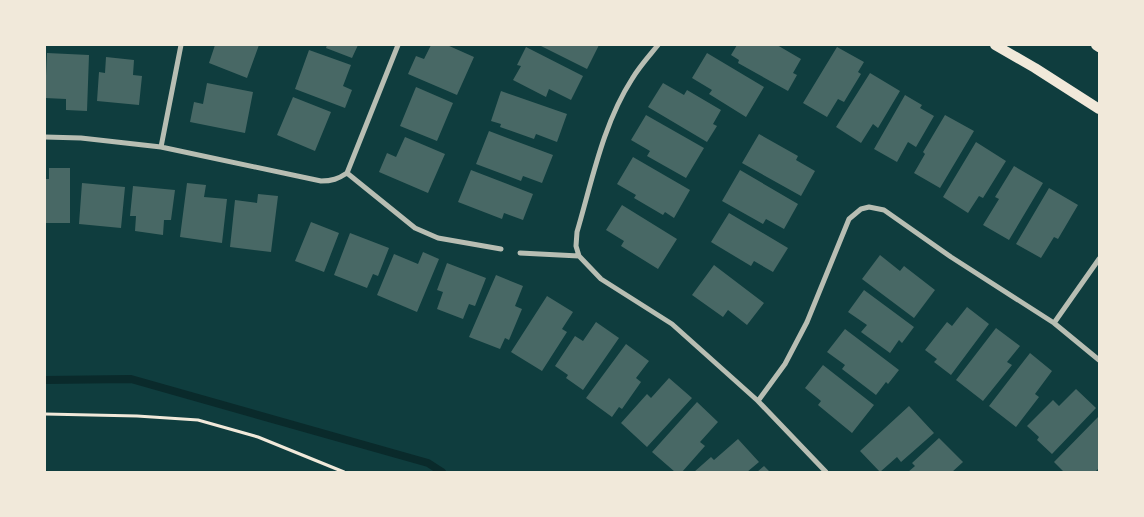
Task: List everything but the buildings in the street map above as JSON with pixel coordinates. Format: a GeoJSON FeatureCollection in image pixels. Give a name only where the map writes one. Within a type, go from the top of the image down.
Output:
{"type":"FeatureCollection","features":[{"type":"Feature","properties":{"kind":"main road"},"geometry":{"type":"LineString","coordinates":[[995,45],[1035,68],[1099,110]]}},
{"type":"Feature","properties":{"kind":"street"},"geometry":{"type":"LineString","coordinates":[[161,147],[181,45]]}},
{"type":"Feature","properties":{"kind":"street"},"geometry":{"type":"LineString","coordinates":[[45,137],[81,138],[161,147],[321,181],[339,179],[347,173],[398,45]]}},
{"type":"Feature","properties":{"kind":"street"},"geometry":{"type":"LineString","coordinates":[[658,45],[631,80],[614,114],[577,232],[576,246],[579,256],[601,279],[672,324],[758,401],[826,472]]}},
{"type":"Feature","properties":{"kind":"street"},"geometry":{"type":"LineString","coordinates":[[347,173],[415,228],[438,238],[501,249]]}},
{"type":"Feature","properties":{"kind":"street"},"geometry":{"type":"LineString","coordinates":[[758,401],[785,364],[807,322],[849,219],[861,208],[869,207],[884,210],[951,257],[1054,323],[1099,360]]}},
{"type":"Feature","properties":{"kind":"street"},"geometry":{"type":"LineString","coordinates":[[520,253],[579,256]]}},
{"type":"Feature","properties":{"kind":"street"},"geometry":{"type":"LineString","coordinates":[[1054,323],[1099,259]]}},
{"type":"Feature","properties":{"kind":"path"},"geometry":{"type":"LineString","coordinates":[[45,414],[137,416],[198,420],[258,437],[344,472]]}},
{"type":"Feature","properties":{"kind":"waterway"},"geometry":{"type":"LineString","coordinates":[[45,380],[131,379],[428,463],[442,472]]}}]}
